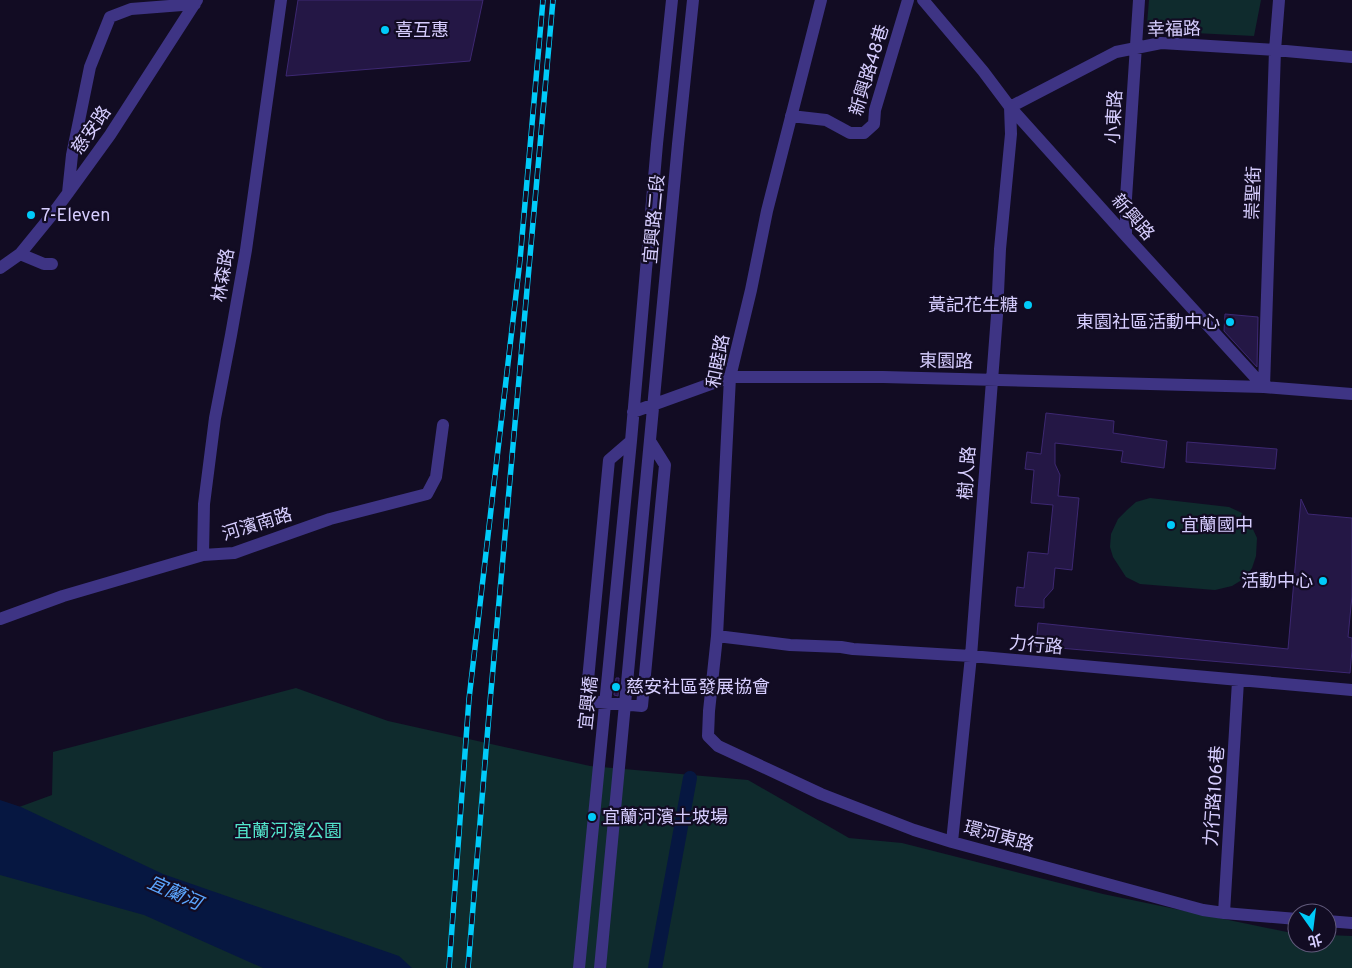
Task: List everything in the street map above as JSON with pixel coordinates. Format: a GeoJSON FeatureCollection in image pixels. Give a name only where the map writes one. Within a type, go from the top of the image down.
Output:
{"type":"FeatureCollection","features":[{"type":"Feature","properties":{"kind":"street","name":"林森路"},"geometry":{"type":"LineString","coordinates":[[203,555],[204,504],[215,418],[246,250],[281,0]]}},
{"type":"Feature","properties":{"kind":"street","name":"宜興路二段"},"geometry":{"type":"LineString","coordinates":[[631,440],[657,144],[672,0]]}},
{"type":"Feature","properties":{"kind":"street","name":"宜興路二段"},"geometry":{"type":"LineString","coordinates":[[650,441],[693,0]]}},
{"type":"Feature","properties":{"kind":"street","name":"和睦路"},"geometry":{"type":"LineString","coordinates":[[708,736],[717,636],[730,377],[751,290],[767,211],[821,0]]}},
{"type":"Feature","properties":{"kind":"street","name":"新興路48巷"},"geometry":{"type":"LineString","coordinates":[[791,116],[826,120],[850,133],[864,133],[869,129],[874,124],[876,110],[908,0]]}},
{"type":"Feature","properties":{"kind":"street","name":"新興路"},"geometry":{"type":"LineString","coordinates":[[923,0],[983,71],[1010,107],[1264,387]]}},
{"type":"Feature","properties":{"kind":"street","name":"小東路"},"geometry":{"type":"LineString","coordinates":[[1126,236],[1126,198],[1140,0]]}},
{"type":"Feature","properties":{"kind":"street","name":"崇聖街"},"geometry":{"type":"LineString","coordinates":[[1264,387],[1275,50],[1279,0]]}},
{"type":"Feature","properties":{"kind":"street"},"geometry":{"type":"LineString","coordinates":[[68,193],[72,155],[90,67],[110,17],[131,9],[196,2]]}},
{"type":"Feature","properties":{"kind":"street","name":"慈安路"},"geometry":{"type":"LineString","coordinates":[[0,268],[20,254],[68,193],[110,135],[196,2]]}},
{"type":"Feature","properties":{"kind":"street","name":"幸福路"},"geometry":{"type":"LineString","coordinates":[[1010,107],[1116,52],[1161,43],[1352,57]]}},
{"type":"Feature","properties":{"kind":"street","name":"樹人路"},"geometry":{"type":"LineString","coordinates":[[952,842],[971,656],[1000,249],[1011,134],[1010,107]]}},
{"type":"Feature","properties":{"kind":"street"},"geometry":{"type":"LineString","coordinates":[[20,254],[44,264],[52,264]]}},
{"type":"Feature","properties":{"kind":"street","name":"東園路"},"geometry":{"type":"LineString","coordinates":[[633,412],[730,377],[992,379],[1264,387]]}},
{"type":"Feature","properties":{"kind":"street"},"geometry":{"type":"LineString","coordinates":[[1264,387],[1352,394]]}},
{"type":"Feature","properties":{"kind":"street","name":"河濱南路"},"geometry":{"type":"LineString","coordinates":[[0,618],[63,596],[203,555],[234,553],[330,519],[427,494],[436,477],[443,425]]}},
{"type":"Feature","properties":{"kind":"street"},"geometry":{"type":"LineString","coordinates":[[631,440],[609,460],[586,701],[642,706],[665,466],[650,441]]}},
{"type":"Feature","properties":{"kind":"street","name":"宜興橋"},"geometry":{"type":"LineString","coordinates":[[579,968],[631,440]]}},
{"type":"Feature","properties":{"kind":"street","name":"宜興橋"},"geometry":{"type":"LineString","coordinates":[[600,968],[650,441]]}},
{"type":"Feature","properties":{"kind":"street","name":"力行路"},"geometry":{"type":"LineString","coordinates":[[717,636],[790,644],[971,656],[1352,690]]}},
{"type":"Feature","properties":{"kind":"street"},"geometry":{"type":"LineString","coordinates":[[588,673],[645,678]]}},
{"type":"Feature","properties":{"kind":"street","name":"力行路106巷"},"geometry":{"type":"LineString","coordinates":[[1224,913],[1238,681]]}},
{"type":"Feature","properties":{"kind":"street","name":"環河東路"},"geometry":{"type":"LineString","coordinates":[[708,736],[718,746],[821,794],[914,830],[952,842],[1203,910],[1287,918]]}},
{"type":"Feature","properties":{"kind":"street"},"geometry":{"type":"LineString","coordinates":[[1337,922],[1352,923]]}},
{"type":"Feature","properties":{"kind":"green space"},"geometry":{"type":"Polygon","coordinates":[[[1149,0],[1261,0],[1254,36],[1155,31],[1147,24],[1149,0]]]}},
{"type":"Feature","properties":{"kind":"green space"},"geometry":{"type":"Polygon","coordinates":[[[1150,498],[1229,507],[1242,513],[1251,525],[1257,538],[1256,556],[1252,568],[1245,578],[1232,586],[1215,590],[1140,584],[1126,577],[1113,557],[1110,547],[1111,534],[1118,519],[1127,510],[1136,502],[1150,498]]]}},
{"type":"Feature","properties":{"kind":"green space","name":"宜蘭河濱公園"},"geometry":{"type":"Polygon","coordinates":[[[296,688],[388,721],[590,766],[748,780],[849,838],[902,843],[1103,894],[1287,932],[1287,953],[1337,953],[1337,935],[1352,936],[1352,968],[0,968],[0,814],[52,795],[53,752],[296,688]]]}},
{"type":"Feature","properties":{"kind":"water","name":"宜蘭河"},"geometry":{"type":"Polygon","coordinates":[[[0,800],[21,807],[163,874],[399,956],[412,968],[263,968],[144,915],[0,875],[0,800]]]}},
{"type":"Feature","properties":{"kind":"building","name":"喜互惠"},"geometry":{"type":"Polygon","coordinates":[[[298,0],[483,0],[470,61],[286,76],[298,0]]]}},
{"type":"Feature","properties":{"kind":"building","name":"東園社區活動中心"},"geometry":{"type":"Polygon","coordinates":[[[1225,314],[1258,317],[1257,367],[1224,331],[1225,314]]]}},
{"type":"Feature","properties":{"kind":"building"},"geometry":{"type":"Polygon","coordinates":[[[1046,413],[1114,421],[1113,433],[1167,441],[1164,468],[1121,462],[1123,451],[1055,443],[1055,464],[1060,475],[1058,496],[1079,498],[1072,570],[1055,568],[1053,589],[1044,599],[1044,608],[1015,606],[1017,587],[1024,588],[1028,552],[1048,554],[1053,505],[1031,503],[1034,470],[1025,469],[1027,452],[1041,454],[1046,413]]]}},
{"type":"Feature","properties":{"kind":"building"},"geometry":{"type":"Polygon","coordinates":[[[1187,442],[1277,449],[1275,469],[1186,462],[1187,442]]]}},
{"type":"Feature","properties":{"kind":"building"},"geometry":{"type":"Polygon","coordinates":[[[1301,499],[1308,514],[1352,518],[1352,596],[1348,637],[1352,638],[1350,673],[1036,646],[1038,623],[1288,649],[1301,499]]]}},
{"type":"Feature","properties":{"kind":"building"},"geometry":{"type":"Polygon","coordinates":[[[616,678],[619,678],[618,696],[614,695],[616,678]]]}},
{"type":"Feature","properties":{"kind":"waterway"},"geometry":{"type":"LineString","coordinates":[[655,968],[690,778]]}},
{"type":"Feature","properties":{"kind":"railway"},"geometry":{"type":"LineString","coordinates":[[449,968],[469,699],[520,260],[543,0]]}},
{"type":"Feature","properties":{"kind":"railway"},"geometry":{"type":"LineString","coordinates":[[468,968],[553,0]]}},
{"type":"Feature","properties":{"kind":"place","name":"喜互惠"},"geometry":{"type":"Point","coordinates":[385,30]}},
{"type":"Feature","properties":{"kind":"place","name":"7-Eleven"},"geometry":{"type":"Point","coordinates":[31,215]}},
{"type":"Feature","properties":{"kind":"place","name":"黃記花生糖"},"geometry":{"type":"Point","coordinates":[1028,305]}},
{"type":"Feature","properties":{"kind":"place","name":"東園社區活動中心"},"geometry":{"type":"Point","coordinates":[1230,322]}},
{"type":"Feature","properties":{"kind":"place","name":"宜蘭國中"},"geometry":{"type":"Point","coordinates":[1171,525]}},
{"type":"Feature","properties":{"kind":"place","name":"活動中心"},"geometry":{"type":"Point","coordinates":[1323,581]}},
{"type":"Feature","properties":{"kind":"place","name":"慈安社區發展協會"},"geometry":{"type":"Point","coordinates":[616,687]}},
{"type":"Feature","properties":{"kind":"place","name":"宜蘭河濱土坡場"},"geometry":{"type":"Point","coordinates":[592,817]}}]}
